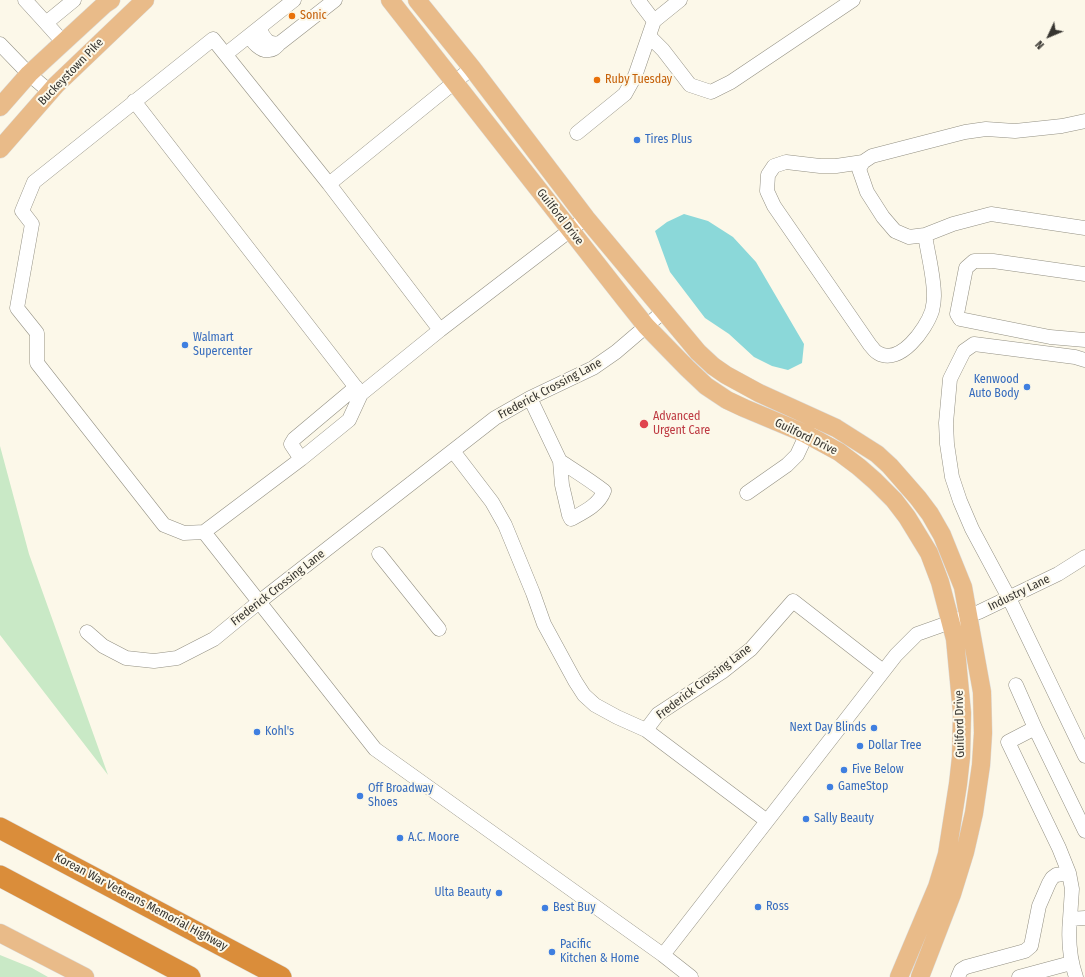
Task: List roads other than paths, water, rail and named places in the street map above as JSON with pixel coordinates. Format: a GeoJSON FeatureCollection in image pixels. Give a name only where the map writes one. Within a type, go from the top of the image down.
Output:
{"type":"FeatureCollection","features":[{"type":"Feature","properties":{"kind":"highway","name":"Korean War Veterans Memorial Highway"},"geometry":{"type":"LineString","coordinates":[[0,828],[281,977]]}},
{"type":"Feature","properties":{"kind":"highway"},"geometry":{"type":"LineString","coordinates":[[0,876],[190,977]]}},
{"type":"Feature","properties":{"kind":"main road","name":"Buckeystown Pike"},"geometry":{"type":"LineString","coordinates":[[0,107],[29,74],[111,0]]}},
{"type":"Feature","properties":{"kind":"main road","name":"Buckeystown Pike"},"geometry":{"type":"LineString","coordinates":[[0,149],[50,92],[145,0]]}},
{"type":"Feature","properties":{"kind":"main road","name":"Guilford Drive"},"geometry":{"type":"LineString","coordinates":[[390,0],[646,326],[706,386],[744,408],[806,434],[838,452],[859,467],[894,500],[907,517],[929,553],[940,582],[955,638],[962,713],[961,757],[945,861],[937,887],[899,977]]}},
{"type":"Feature","properties":{"kind":"main road","name":"Guilford Drive"},"geometry":{"type":"LineString","coordinates":[[417,0],[472,68],[586,218],[698,352],[713,366],[726,375],[759,393],[836,428],[877,454],[890,466],[918,498],[930,514],[942,535],[963,587],[980,679],[983,710],[981,765],[974,813],[965,852],[952,894],[920,977]]}},
{"type":"Feature","properties":{"kind":"main road"},"geometry":{"type":"LineString","coordinates":[[0,933],[85,977]]}},
{"type":"Feature","properties":{"kind":"street"},"geometry":{"type":"LineString","coordinates":[[26,0],[63,42]]}},
{"type":"Feature","properties":{"kind":"street"},"geometry":{"type":"LineString","coordinates":[[46,23],[74,0]]}},
{"type":"Feature","properties":{"kind":"street"},"geometry":{"type":"LineString","coordinates":[[226,54],[294,0]]}},
{"type":"Feature","properties":{"kind":"street"},"geometry":{"type":"LineString","coordinates":[[255,31],[260,30],[268,41],[273,44],[280,43],[335,0]]}},
{"type":"Feature","properties":{"kind":"street"},"geometry":{"type":"LineString","coordinates":[[638,0],[654,21]]}},
{"type":"Feature","properties":{"kind":"street"},"geometry":{"type":"LineString","coordinates":[[577,133],[625,94],[635,76],[654,21],[680,0]]}},
{"type":"Feature","properties":{"kind":"street"},"geometry":{"type":"LineString","coordinates":[[649,36],[663,50],[690,85],[712,92],[731,82],[853,0]]}},
{"type":"Feature","properties":{"kind":"street"},"geometry":{"type":"LineString","coordinates":[[359,390],[349,420],[204,532],[184,533],[164,525],[37,363],[37,333],[17,308],[32,224],[22,210],[34,182],[213,39],[329,184],[440,330]]}},
{"type":"Feature","properties":{"kind":"street"},"geometry":{"type":"LineString","coordinates":[[0,44],[29,74],[50,92]]}},
{"type":"Feature","properties":{"kind":"street"},"geometry":{"type":"LineString","coordinates":[[329,184],[472,68]]}},
{"type":"Feature","properties":{"kind":"street"},"geometry":{"type":"LineString","coordinates":[[134,101],[359,390]]}},
{"type":"Feature","properties":{"kind":"street"},"geometry":{"type":"LineString","coordinates":[[1085,121],[1062,126],[1015,131],[986,129],[965,132],[872,156],[863,162],[858,169],[867,192],[887,221],[895,231],[910,237],[925,235],[953,224],[991,214],[1085,228]]}},
{"type":"Feature","properties":{"kind":"street"},"geometry":{"type":"LineString","coordinates":[[863,162],[836,166],[820,166],[786,162],[774,166],[768,175],[767,191],[782,218],[870,345],[878,353],[891,356],[902,352],[918,336],[932,311],[934,296],[933,284],[925,235]]}},
{"type":"Feature","properties":{"kind":"street"},"geometry":{"type":"LineString","coordinates":[[300,458],[291,444],[294,439],[586,218]]}},
{"type":"Feature","properties":{"kind":"street"},"geometry":{"type":"LineString","coordinates":[[1085,274],[993,261],[974,261],[966,268],[957,314],[960,319],[1050,337],[1085,340]]}},
{"type":"Feature","properties":{"kind":"street","name":"Frederick Crossing Lane"},"geometry":{"type":"LineString","coordinates":[[87,632],[103,646],[126,658],[154,661],[177,658],[214,639],[259,602],[495,418],[530,398],[593,368],[616,352],[664,311]]}},
{"type":"Feature","properties":{"kind":"street"},"geometry":{"type":"LineString","coordinates":[[1085,360],[1075,357],[974,344],[964,351],[950,379],[946,430],[952,477],[960,501],[972,529],[1009,598],[1085,756]]}},
{"type":"Feature","properties":{"kind":"street"},"geometry":{"type":"LineString","coordinates":[[530,398],[560,461]]}},
{"type":"Feature","properties":{"kind":"street"},"geometry":{"type":"LineString","coordinates":[[747,493],[787,465],[797,455],[814,417]]}},
{"type":"Feature","properties":{"kind":"street","name":"Frederick Crossing Lane"},"geometry":{"type":"LineString","coordinates":[[453,451],[492,502],[505,524],[544,624],[575,681],[584,695],[595,705],[617,717],[646,730],[658,714],[722,672],[751,649],[793,601],[883,671]]}},
{"type":"Feature","properties":{"kind":"street"},"geometry":{"type":"LineString","coordinates":[[204,532],[375,749],[663,955],[691,977]]}},
{"type":"Feature","properties":{"kind":"street"},"geometry":{"type":"LineString","coordinates":[[379,554],[439,628]]}},
{"type":"Feature","properties":{"kind":"street","name":"Industry Lane"},"geometry":{"type":"LineString","coordinates":[[663,955],[883,671],[896,655],[917,634],[968,616],[1009,598],[1058,574],[1085,557]]}},
{"type":"Feature","properties":{"kind":"street"},"geometry":{"type":"LineString","coordinates":[[1016,685],[1085,831]]}},
{"type":"Feature","properties":{"kind":"street"},"geometry":{"type":"LineString","coordinates":[[1019,977],[1073,973],[1069,934],[1072,889],[1069,873],[1059,848],[1008,742],[1035,728]]}},
{"type":"Feature","properties":{"kind":"street"},"geometry":{"type":"LineString","coordinates":[[646,730],[767,821]]}},
{"type":"Feature","properties":{"kind":"street"},"geometry":{"type":"LineString","coordinates":[[958,977],[961,970],[966,967],[1024,951],[1030,946],[1039,906],[1049,883],[1056,875],[1069,873]]}},
{"type":"Feature","properties":{"kind":"street"},"geometry":{"type":"LineString","coordinates":[[1070,919],[1085,918]]}},
{"type":"Feature","properties":{"kind":"water"},"geometry":{"type":"Polygon","coordinates":[[[684,214],[708,221],[733,237],[756,262],[804,344],[802,363],[788,370],[772,366],[754,357],[729,334],[705,318],[670,272],[655,231],[667,222],[684,214]]]}},
{"type":"Feature","properties":{"kind":"place","name":"Sonic"},"geometry":{"type":"Point","coordinates":[292,16]}},
{"type":"Feature","properties":{"kind":"place","name":"Ruby Tuesday"},"geometry":{"type":"Point","coordinates":[597,80]}},
{"type":"Feature","properties":{"kind":"place","name":"Tires Plus"},"geometry":{"type":"Point","coordinates":[637,140]}},
{"type":"Feature","properties":{"kind":"place","name":"Walmart Supercenter"},"geometry":{"type":"Point","coordinates":[185,345]}},
{"type":"Feature","properties":{"kind":"place","name":"Kenwood Auto Body"},"geometry":{"type":"Point","coordinates":[1027,387]}},
{"type":"Feature","properties":{"kind":"place","name":"Advanced Urgent Care"},"geometry":{"type":"Point","coordinates":[644,424]}},
{"type":"Feature","properties":{"kind":"place","name":"Next Day Blinds"},"geometry":{"type":"Point","coordinates":[874,728]}},
{"type":"Feature","properties":{"kind":"place","name":"Kohl's"},"geometry":{"type":"Point","coordinates":[257,732]}},
{"type":"Feature","properties":{"kind":"place","name":"Dollar Tree"},"geometry":{"type":"Point","coordinates":[860,746]}},
{"type":"Feature","properties":{"kind":"place","name":"Five Below"},"geometry":{"type":"Point","coordinates":[844,770]}},
{"type":"Feature","properties":{"kind":"place","name":"GameStop"},"geometry":{"type":"Point","coordinates":[830,787]}},
{"type":"Feature","properties":{"kind":"place","name":"Off Broadway Shoes"},"geometry":{"type":"Point","coordinates":[360,796]}},
{"type":"Feature","properties":{"kind":"place","name":"Sally Beauty"},"geometry":{"type":"Point","coordinates":[806,819]}},
{"type":"Feature","properties":{"kind":"place","name":"A.C. Moore"},"geometry":{"type":"Point","coordinates":[400,838]}},
{"type":"Feature","properties":{"kind":"place","name":"Ulta Beauty"},"geometry":{"type":"Point","coordinates":[499,893]}},
{"type":"Feature","properties":{"kind":"place","name":"Ross"},"geometry":{"type":"Point","coordinates":[758,907]}},
{"type":"Feature","properties":{"kind":"place","name":"Best Buy"},"geometry":{"type":"Point","coordinates":[545,908]}},
{"type":"Feature","properties":{"kind":"place","name":"Pacific Kitchen & Home"},"geometry":{"type":"Point","coordinates":[552,952]}}]}
